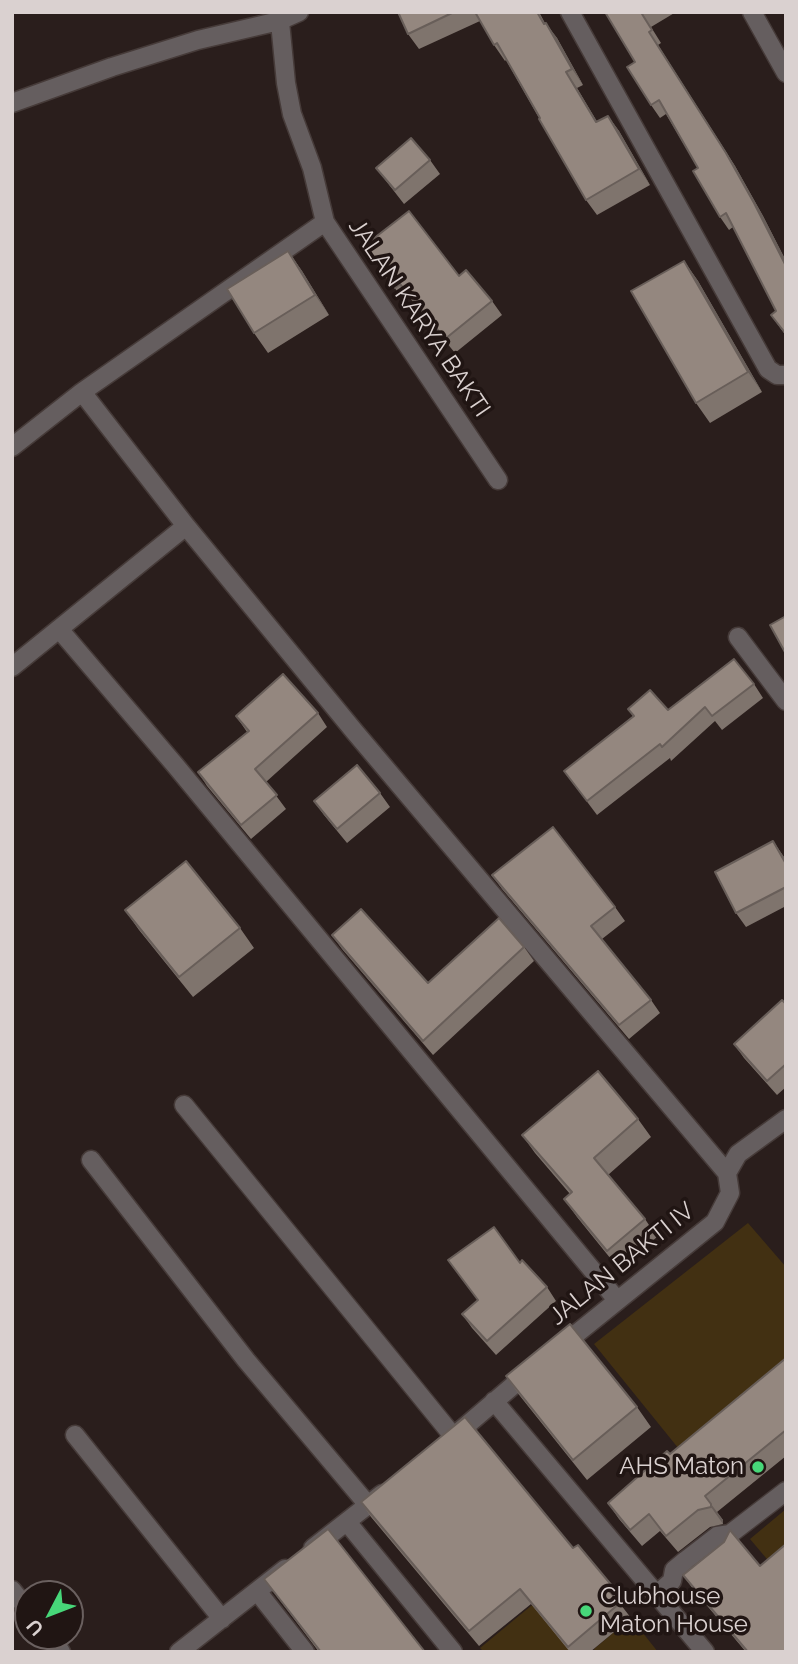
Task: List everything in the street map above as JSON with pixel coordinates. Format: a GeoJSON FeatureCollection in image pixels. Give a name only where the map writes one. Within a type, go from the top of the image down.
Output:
{"type":"FeatureCollection","features":[{"type":"Feature","properties":{"kind":"street"},"geometry":{"type":"LineString","coordinates":[[12,103],[112,67],[299,12]]}},
{"type":"Feature","properties":{"kind":"street"},"geometry":{"type":"LineString","coordinates":[[570,12],[768,369],[777,375],[786,375]]}},
{"type":"Feature","properties":{"kind":"street"},"geometry":{"type":"LineString","coordinates":[[752,12],[786,74]]}},
{"type":"Feature","properties":{"kind":"street","name":"JALAN KARYA BAKTI"},"geometry":{"type":"LineString","coordinates":[[279,17],[292,114],[312,168],[325,222],[498,481]]}},
{"type":"Feature","properties":{"kind":"street"},"geometry":{"type":"LineString","coordinates":[[12,447],[82,391],[325,222]]}},
{"type":"Feature","properties":{"kind":"street"},"geometry":{"type":"LineString","coordinates":[[82,391],[186,526],[363,742],[727,1173],[738,1154],[786,1119]]}},
{"type":"Feature","properties":{"kind":"street"},"geometry":{"type":"LineString","coordinates":[[12,667],[186,526]]}},
{"type":"Feature","properties":{"kind":"street"},"geometry":{"type":"LineString","coordinates":[[59,629],[175,765],[617,1300]]}},
{"type":"Feature","properties":{"kind":"street"},"geometry":{"type":"LineString","coordinates":[[738,637],[786,701]]}},
{"type":"Feature","properties":{"kind":"street","name":"JALAN BAKTI IV"},"geometry":{"type":"LineString","coordinates":[[184,1105],[448,1441],[715,1222],[730,1193],[727,1173]]}},
{"type":"Feature","properties":{"kind":"street"},"geometry":{"type":"LineString","coordinates":[[91,1160],[246,1360],[368,1505]]}},
{"type":"Feature","properties":{"kind":"street"},"geometry":{"type":"LineString","coordinates":[[494,1401],[705,1652]]}},
{"type":"Feature","properties":{"kind":"street"},"geometry":{"type":"LineString","coordinates":[[75,1435],[222,1619]]}},
{"type":"Feature","properties":{"kind":"street"},"geometry":{"type":"LineString","coordinates":[[179,1652],[400,1479]]}},
{"type":"Feature","properties":{"kind":"street"},"geometry":{"type":"LineString","coordinates":[[657,1594],[672,1581],[684,1581],[706,1564],[727,1546],[730,1534],[786,1491]]}},
{"type":"Feature","properties":{"kind":"street"},"geometry":{"type":"LineString","coordinates":[[347,1522],[453,1652]]}},
{"type":"Feature","properties":{"kind":"street"},"geometry":{"type":"LineString","coordinates":[[257,1591],[305,1652]]}},
{"type":"Feature","properties":{"kind":"shaded area"},"geometry":{"type":"Polygon","coordinates":[[[748,1223],[786,1267],[786,1371],[683,1454],[594,1344],[748,1223]]]}},
{"type":"Feature","properties":{"kind":"shaded area"},"geometry":{"type":"Polygon","coordinates":[[[786,1509],[786,1564],[777,1571],[750,1539],[786,1509]]]}},
{"type":"Feature","properties":{"kind":"shaded area"},"geometry":{"type":"Polygon","coordinates":[[[543,1596],[570,1652],[484,1652],[480,1648],[543,1596]]]}},
{"type":"Feature","properties":{"kind":"shaded area"},"geometry":{"type":"Polygon","coordinates":[[[631,1618],[658,1652],[596,1652],[594,1649],[631,1618]]]}},
{"type":"Feature","properties":{"kind":"building"},"geometry":{"type":"Polygon","coordinates":[[[398,12],[454,12],[408,34],[398,12]]]}},
{"type":"Feature","properties":{"kind":"building"},"geometry":{"type":"Polygon","coordinates":[[[475,12],[537,12],[572,69],[566,72],[596,122],[608,116],[639,169],[586,200],[497,43],[494,45],[475,12]]]}},
{"type":"Feature","properties":{"kind":"building"},"geometry":{"type":"Polygon","coordinates":[[[605,12],[645,12],[642,14],[652,30],[649,32],[726,153],[786,266],[786,334],[771,315],[776,311],[726,213],[720,217],[693,171],[698,168],[659,100],[651,105],[627,67],[635,62],[605,12]]]}},
{"type":"Feature","properties":{"kind":"building"},"geometry":{"type":"Polygon","coordinates":[[[411,138],[430,160],[395,190],[376,168],[411,138]]]}},
{"type":"Feature","properties":{"kind":"building"},"geometry":{"type":"Polygon","coordinates":[[[409,211],[459,276],[466,270],[492,301],[445,339],[400,284],[395,288],[364,246],[409,211]]]}},
{"type":"Feature","properties":{"kind":"building"},"geometry":{"type":"Polygon","coordinates":[[[288,251],[315,295],[254,333],[227,289],[288,251]]]}},
{"type":"Feature","properties":{"kind":"building"},"geometry":{"type":"Polygon","coordinates":[[[684,261],[748,372],[696,403],[631,291],[684,261]]]}},
{"type":"Feature","properties":{"kind":"building"},"geometry":{"type":"Polygon","coordinates":[[[786,616],[786,654],[770,625],[786,616]]]}},
{"type":"Feature","properties":{"kind":"building"},"geometry":{"type":"Polygon","coordinates":[[[734,659],[754,684],[712,716],[705,707],[662,747],[660,744],[587,801],[564,771],[634,716],[628,709],[650,690],[668,710],[734,659]]]}},
{"type":"Feature","properties":{"kind":"building"},"geometry":{"type":"Polygon","coordinates":[[[283,674],[318,713],[255,769],[277,795],[241,825],[198,772],[249,731],[236,716],[283,674]]]}},
{"type":"Feature","properties":{"kind":"building"},"geometry":{"type":"Polygon","coordinates":[[[357,765],[380,793],[337,829],[314,801],[357,765]]]}},
{"type":"Feature","properties":{"kind":"building"},"geometry":{"type":"Polygon","coordinates":[[[553,827],[615,907],[591,926],[651,1000],[619,1025],[492,875],[553,827]]]}},
{"type":"Feature","properties":{"kind":"building"},"geometry":{"type":"Polygon","coordinates":[[[773,841],[786,864],[786,887],[736,913],[715,872],[773,841]]]}},
{"type":"Feature","properties":{"kind":"building"},"geometry":{"type":"Polygon","coordinates":[[[186,861],[240,928],[179,977],[125,910],[186,861]]]}},
{"type":"Feature","properties":{"kind":"building"},"geometry":{"type":"Polygon","coordinates":[[[361,909],[428,983],[499,918],[524,947],[423,1041],[332,935],[361,909]]]}},
{"type":"Feature","properties":{"kind":"building"},"geometry":{"type":"Polygon","coordinates":[[[782,1000],[786,1004],[786,1064],[767,1081],[734,1044],[782,1000]]]}},
{"type":"Feature","properties":{"kind":"building"},"geometry":{"type":"Polygon","coordinates":[[[598,1071],[638,1119],[594,1158],[645,1219],[607,1251],[564,1199],[572,1192],[522,1135],[598,1071]]]}},
{"type":"Feature","properties":{"kind":"building"},"geometry":{"type":"Polygon","coordinates":[[[494,1227],[520,1263],[522,1260],[547,1287],[487,1341],[462,1314],[478,1300],[448,1260],[494,1227]]]}},
{"type":"Feature","properties":{"kind":"building"},"geometry":{"type":"Polygon","coordinates":[[[570,1324],[637,1407],[573,1460],[506,1376],[570,1324]]]}},
{"type":"Feature","properties":{"kind":"building"},"geometry":{"type":"Polygon","coordinates":[[[786,1358],[786,1430],[705,1496],[711,1507],[698,1510],[666,1536],[649,1514],[630,1530],[608,1503],[667,1451],[670,1454],[786,1358]]]}},
{"type":"Feature","properties":{"kind":"building"},"geometry":{"type":"Polygon","coordinates":[[[465,1417],[573,1548],[578,1545],[613,1587],[609,1591],[620,1603],[568,1647],[520,1589],[469,1631],[361,1502],[465,1417]]]}},
{"type":"Feature","properties":{"kind":"building"},"geometry":{"type":"Polygon","coordinates":[[[328,1529],[425,1652],[321,1652],[264,1579],[328,1529]]]}},
{"type":"Feature","properties":{"kind":"building"},"geometry":{"type":"Polygon","coordinates":[[[730,1530],[760,1566],[786,1544],[786,1652],[748,1652],[683,1575],[724,1542],[730,1530]]]}},
{"type":"Feature","properties":{"kind":"place","name":"AHS Maton"},"geometry":{"type":"Point","coordinates":[758,1467]}},
{"type":"Feature","properties":{"kind":"place","name":"Clubhouse Maton House"},"geometry":{"type":"Point","coordinates":[586,1611]}}]}
